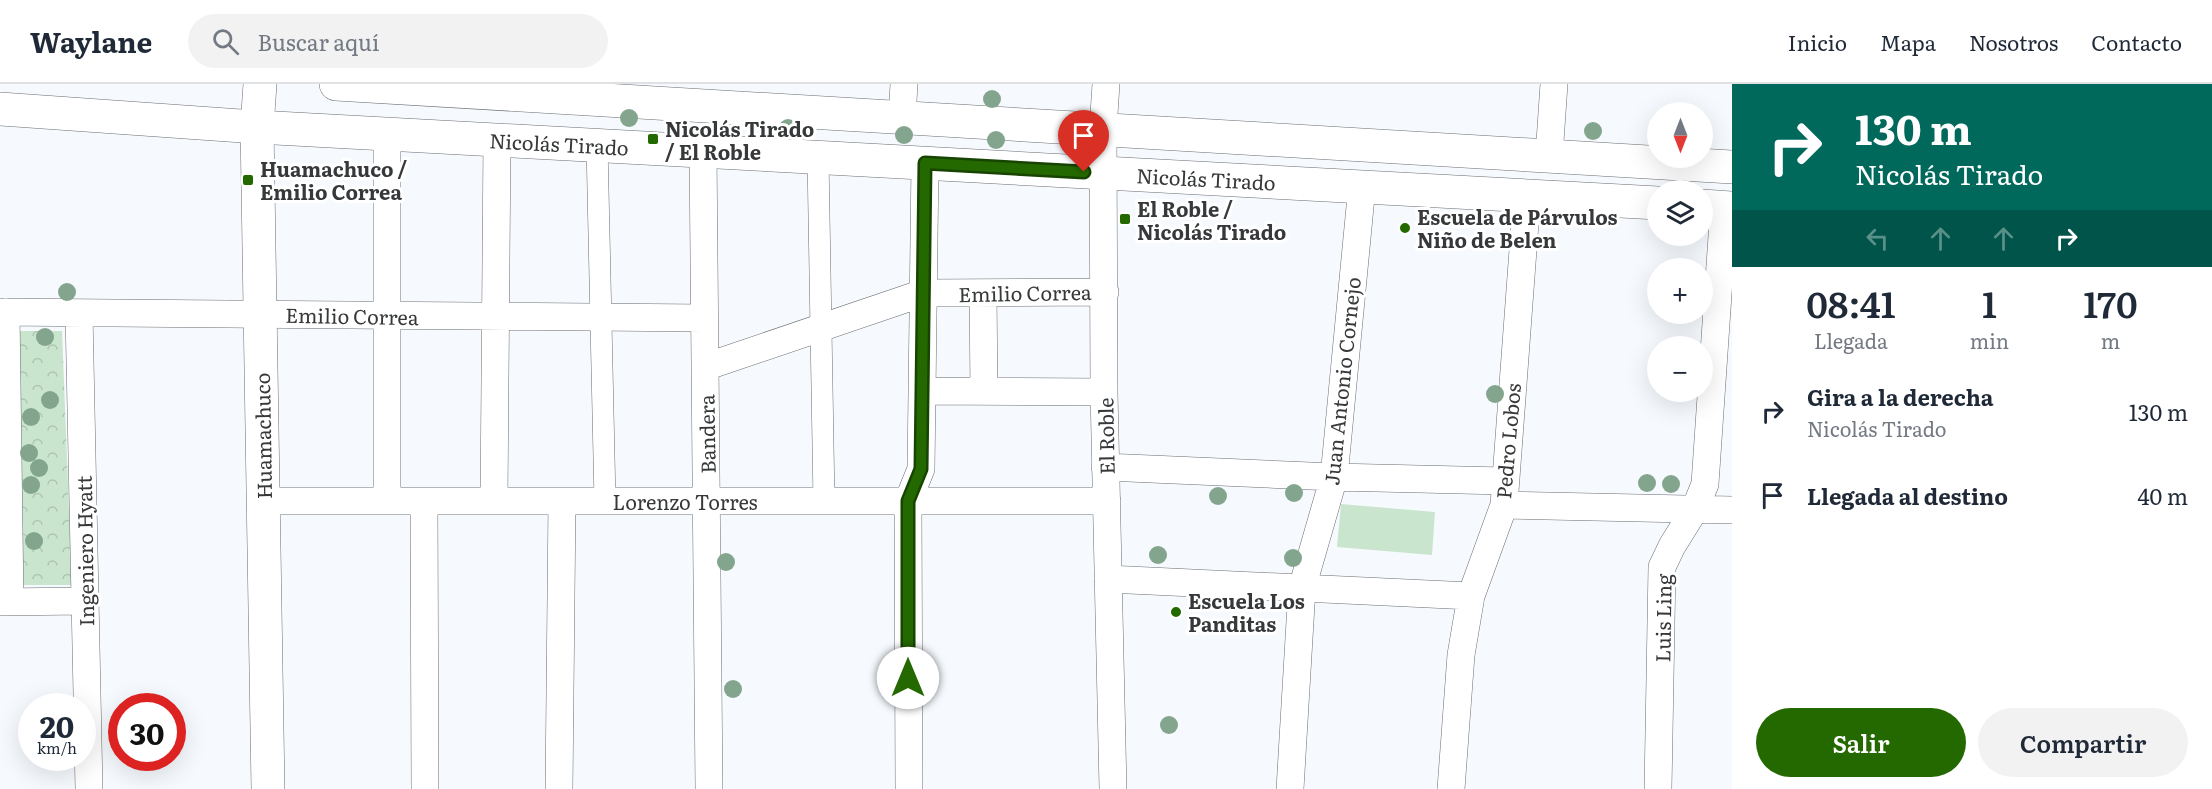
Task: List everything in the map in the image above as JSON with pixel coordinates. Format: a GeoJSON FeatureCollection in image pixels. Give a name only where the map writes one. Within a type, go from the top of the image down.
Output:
{"type":"FeatureCollection","features":[{"type":"Feature","properties":{"kind":"main road","name":"Huamachuco"},"geometry":{"type":"LineString","coordinates":[[260,84],[257,127],[268,789]]}},
{"type":"Feature","properties":{"kind":"main road"},"geometry":{"type":"LineString","coordinates":[[336,84],[709,95],[902,118],[1732,167]]}},
{"type":"Feature","properties":{"kind":"main road","name":"Nicolás Tirado"},"geometry":{"type":"LineString","coordinates":[[0,109],[257,127],[1647,202]]}},
{"type":"Feature","properties":{"kind":"street"},"geometry":{"type":"LineString","coordinates":[[902,118],[904,84]]}},
{"type":"Feature","properties":{"kind":"street","name":"El Roble"},"geometry":{"type":"LineString","coordinates":[[1106,84],[1103,129],[1104,392],[1113,789]]}},
{"type":"Feature","properties":{"kind":"street"},"geometry":{"type":"LineString","coordinates":[[1549,156],[1554,84]]}},
{"type":"Feature","properties":{"kind":"street"},"geometry":{"type":"LineString","coordinates":[[387,134],[387,501]]}},
{"type":"Feature","properties":{"kind":"street"},"geometry":{"type":"LineString","coordinates":[[494,501],[497,140]]}},
{"type":"Feature","properties":{"kind":"street"},"geometry":{"type":"LineString","coordinates":[[597,146],[605,501]]}},
{"type":"Feature","properties":{"kind":"street","name":"Bandera"},"geometry":{"type":"LineString","coordinates":[[703,151],[709,789]]}},
{"type":"Feature","properties":{"kind":"street"},"geometry":{"type":"LineString","coordinates":[[818,158],[824,501]]}},
{"type":"Feature","properties":{"kind":"street"},"geometry":{"type":"LineString","coordinates":[[909,789],[908,501],[921,469],[925,163]]}},
{"type":"Feature","properties":{"kind":"street","name":"Juan Antonio Cornejo"},"geometry":{"type":"LineString","coordinates":[[1290,789],[1302,588],[1334,477],[1362,186]]}},
{"type":"Feature","properties":{"kind":"street","name":"Pedro Lobos"},"geometry":{"type":"LineString","coordinates":[[1451,789],[1461,655],[1471,596],[1504,493],[1527,196]]}},
{"type":"Feature","properties":{"kind":"street","name":"Luis Ling"},"geometry":{"type":"LineString","coordinates":[[1658,789],[1662,567],[1695,509],[1705,484],[1720,207]]}},
{"type":"Feature","properties":{"kind":"street","name":"Emilio Correa"},"geometry":{"type":"LineString","coordinates":[[705,367],[923,293],[1104,292]]}},
{"type":"Feature","properties":{"kind":"street"},"geometry":{"type":"LineString","coordinates":[[983,293],[984,391]]}},
{"type":"Feature","properties":{"kind":"street"},"geometry":{"type":"LineString","coordinates":[[3,312],[5,602],[86,601]]}},
{"type":"Feature","properties":{"kind":"street","name":"Emilio Correa"},"geometry":{"type":"LineString","coordinates":[[3,312],[704,318]]}},
{"type":"Feature","properties":{"kind":"street","name":"Ingeniero Hyatt"},"geometry":{"type":"LineString","coordinates":[[79,313],[89,789]]}},
{"type":"Feature","properties":{"kind":"street"},"geometry":{"type":"LineString","coordinates":[[922,391],[1104,392]]}},
{"type":"Feature","properties":{"kind":"street"},"geometry":{"type":"LineString","coordinates":[[1105,467],[1334,477],[1695,509],[1732,510]]}},
{"type":"Feature","properties":{"kind":"street","name":"Lorenzo Torres"},"geometry":{"type":"LineString","coordinates":[[263,501],[1107,501]]}},
{"type":"Feature","properties":{"kind":"street"},"geometry":{"type":"LineString","coordinates":[[424,501],[425,789]]}},
{"type":"Feature","properties":{"kind":"street"},"geometry":{"type":"LineString","coordinates":[[559,789],[562,501]]}},
{"type":"Feature","properties":{"kind":"street"},"geometry":{"type":"LineString","coordinates":[[1108,579],[1471,596]]}},
{"type":"Feature","properties":{"kind":"green space"},"geometry":{"type":"Polygon","coordinates":[[[12,331],[62,331],[72,585],[14,585],[12,331]]]}},
{"type":"Feature","properties":{"kind":"green space"},"geometry":{"type":"Polygon","coordinates":[[[1341,504],[1435,512],[1432,555],[1337,547],[1341,504]]]}},
{"type":"Feature","properties":{"kind":"place","name":"Nicolás Tirado / El Roble"},"geometry":{"type":"Point","coordinates":[653,139]}},
{"type":"Feature","properties":{"kind":"place","name":"Huamachuco / Emilio Correa"},"geometry":{"type":"Point","coordinates":[248,180]}},
{"type":"Feature","properties":{"kind":"place","name":"El Roble / Nicolás Tirado"},"geometry":{"type":"Point","coordinates":[1125,219]}},
{"type":"Feature","properties":{"kind":"place","name":"Escuela de Párvulos Niño de Belen"},"geometry":{"type":"Point","coordinates":[1405,228]}},
{"type":"Feature","properties":{"kind":"place","name":"Escuela Los Panditas"},"geometry":{"type":"Point","coordinates":[1176,612]}},
{"type":"Feature","properties":{"kind":"route"},"geometry":{"type":"LineString","coordinates":[[908,678],[908,501],[921,469],[925,163],[1084,172]]}}]}
